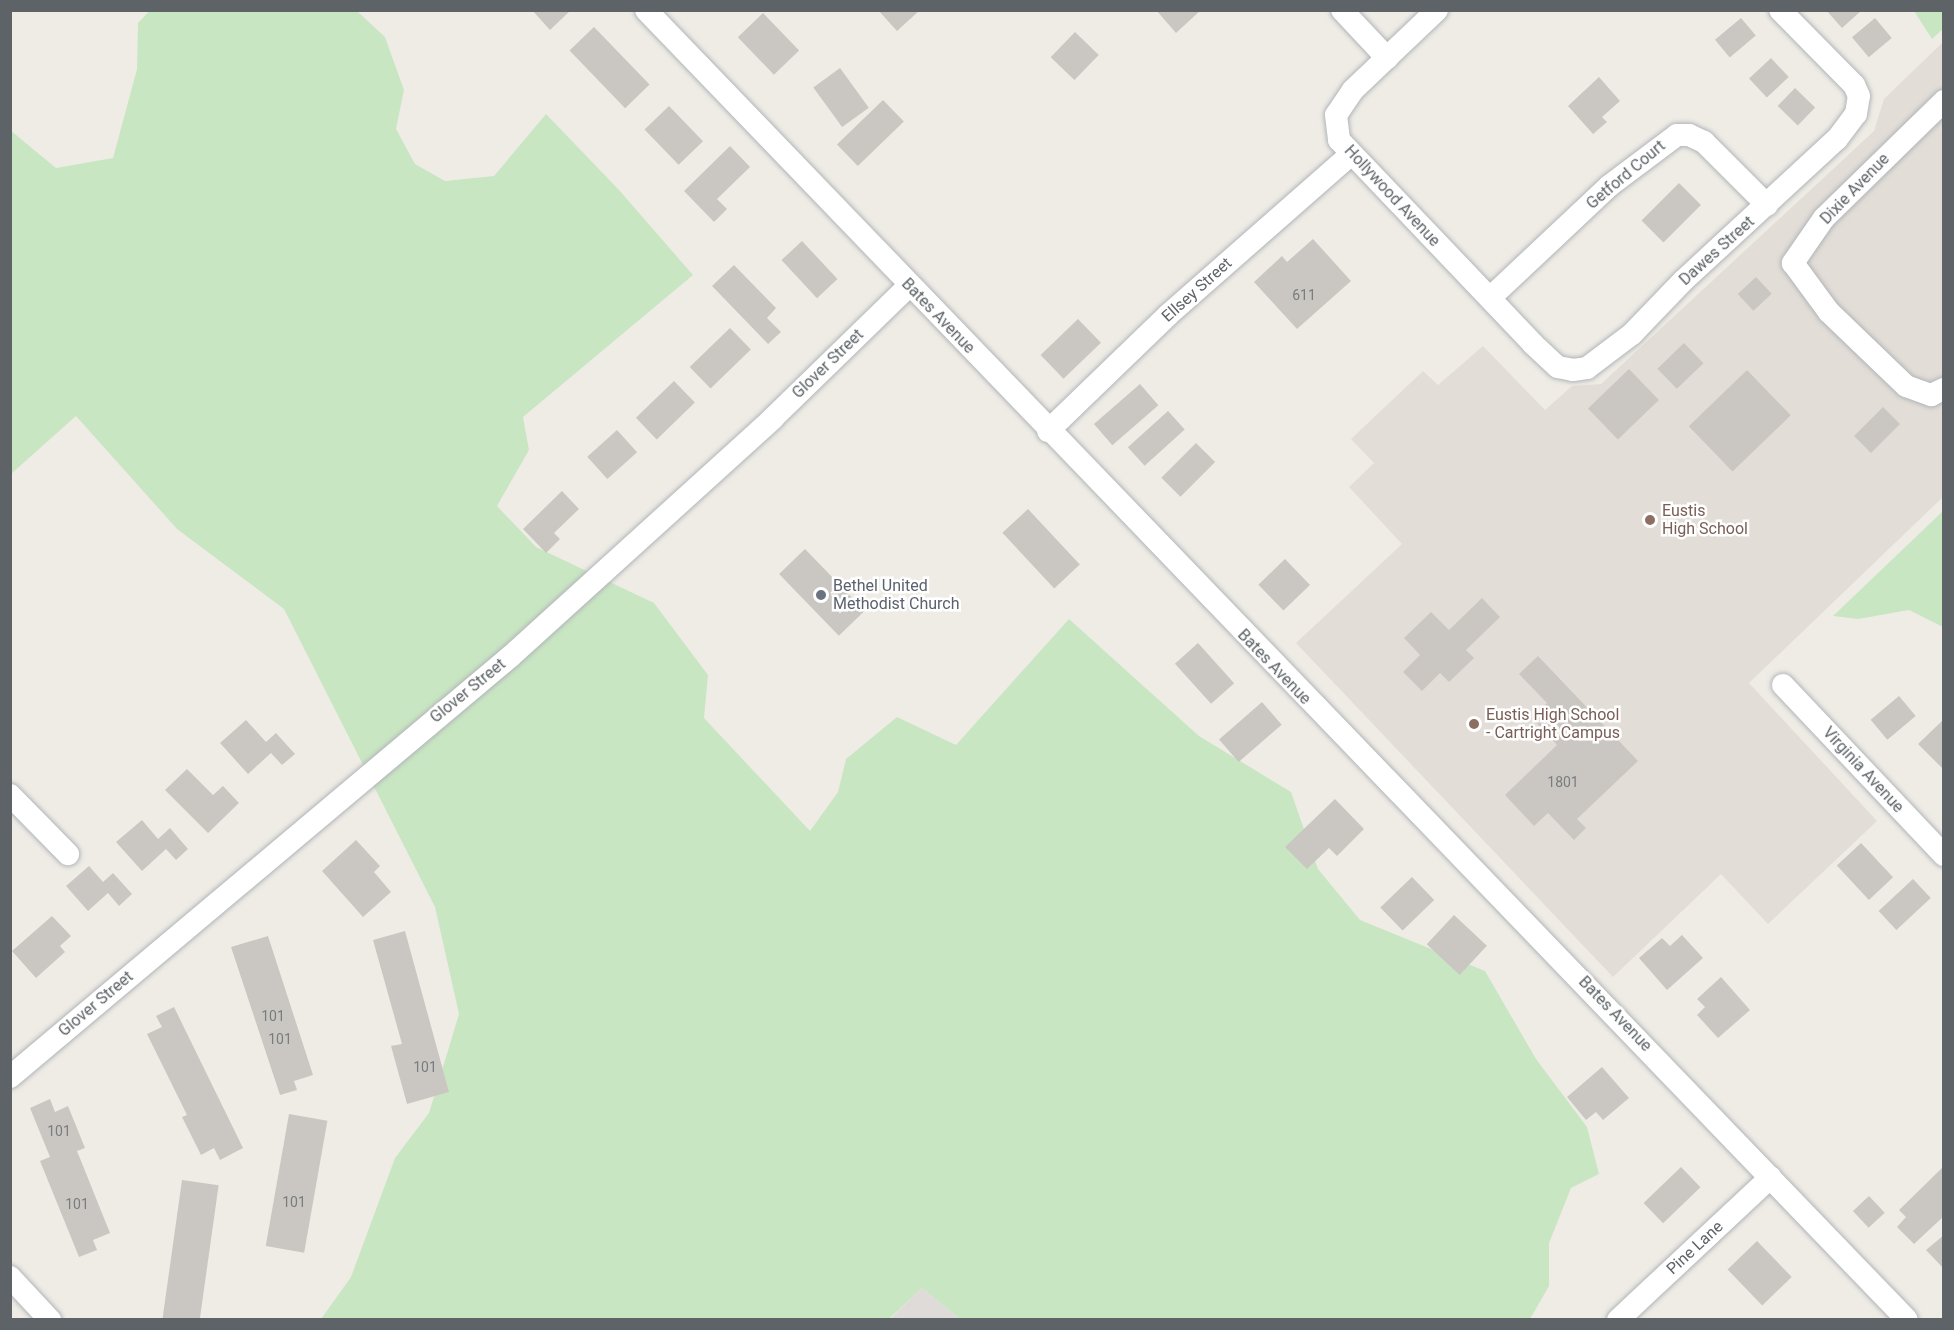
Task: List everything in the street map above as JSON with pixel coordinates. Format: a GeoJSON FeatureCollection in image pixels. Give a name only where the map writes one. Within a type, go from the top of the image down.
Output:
{"type":"FeatureCollection","features":[{"type":"Feature","properties":{"kind":"street","name":"Bates Avenue"},"geometry":{"type":"LineString","coordinates":[[646,10],[1047,431],[1907,1320]]}},
{"type":"Feature","properties":{"kind":"street"},"geometry":{"type":"LineString","coordinates":[[1342,10],[1387,58]]}},
{"type":"Feature","properties":{"kind":"street","name":"Hollywood Avenue"},"geometry":{"type":"LineString","coordinates":[[1437,10],[1353,90],[1336,115],[1339,140],[1491,297],[1533,344],[1567,370]]}},
{"type":"Feature","properties":{"kind":"street","name":"Dawes Street"},"geometry":{"type":"LineString","coordinates":[[1567,370],[1587,368],[1632,334],[1684,280],[1837,139],[1856,114],[1859,96],[1854,85],[1780,10]]}},
{"type":"Feature","properties":{"kind":"street","name":"Dixie Avenue"},"geometry":{"type":"LineString","coordinates":[[1944,101],[1824,218],[1793,264],[1829,312],[1906,386],[1931,395],[1944,389]]}},
{"type":"Feature","properties":{"kind":"street","name":"Getford Court"},"geometry":{"type":"LineString","coordinates":[[1491,297],[1609,186],[1665,140],[1677,135],[1689,135],[1704,142],[1767,205]]}},
{"type":"Feature","properties":{"kind":"street","name":"Ellsey Street"},"geometry":{"type":"LineString","coordinates":[[1047,431],[1168,315],[1351,154]]}},
{"type":"Feature","properties":{"kind":"street","name":"Glover Street"},"geometry":{"type":"LineString","coordinates":[[10,1077],[512,656],[765,426],[909,286]]}},
{"type":"Feature","properties":{"kind":"street","name":"Virginia Avenue"},"geometry":{"type":"LineString","coordinates":[[1784,685],[1944,855]]}},
{"type":"Feature","properties":{"kind":"street"},"geometry":{"type":"LineString","coordinates":[[10,795],[68,854]]}},
{"type":"Feature","properties":{"kind":"street","name":"Pine Lane"},"geometry":{"type":"LineString","coordinates":[[1618,1320],[1771,1177]]}},
{"type":"Feature","properties":{"kind":"street"},"geometry":{"type":"LineString","coordinates":[[10,1277],[50,1320]]}},
{"type":"Feature","properties":{"kind":"shaded area","name":"Eustis High School"},"geometry":{"type":"Polygon","coordinates":[[[1943,42],[1943,497],[1749,683],[1877,821],[1768,924],[1721,874],[1613,977],[1296,643],[1402,544],[1349,487],[1374,463],[1351,439],[1423,371],[1438,385],[1483,346],[1545,410],[1572,386],[1601,384],[1874,131],[1884,99],[1943,42]]]}},
{"type":"Feature","properties":{"kind":"shaded area"},"geometry":{"type":"Polygon","coordinates":[[[922,1288],[960,1319],[889,1320],[922,1288]]]}},
{"type":"Feature","properties":{"kind":"green space"},"geometry":{"type":"Polygon","coordinates":[[[150,10],[357,11],[385,37],[404,90],[396,129],[415,164],[445,181],[494,176],[546,114],[619,190],[693,275],[523,417],[529,450],[497,506],[536,547],[654,603],[708,675],[704,718],[810,831],[838,792],[846,759],[897,717],[956,745],[1069,619],[1199,736],[1291,792],[1318,869],[1360,920],[1485,971],[1536,1059],[1587,1127],[1599,1174],[1571,1188],[1549,1243],[1549,1286],[1530,1319],[960,1319],[922,1288],[889,1319],[321,1319],[351,1277],[395,1158],[429,1113],[459,1014],[435,907],[284,609],[177,529],[76,416],[11,474],[10,130],[56,168],[113,158],[137,69],[138,23],[150,10]]]}},
{"type":"Feature","properties":{"kind":"green space"},"geometry":{"type":"Polygon","coordinates":[[[1914,11],[1943,11],[1943,29],[1932,39],[1914,11]]]}},
{"type":"Feature","properties":{"kind":"green space"},"geometry":{"type":"Polygon","coordinates":[[[1943,511],[1943,627],[1909,610],[1858,619],[1833,616],[1943,511]]]}},
{"type":"Feature","properties":{"kind":"building"},"geometry":{"type":"Polygon","coordinates":[[[532,10],[571,10],[550,30],[532,10]]]}},
{"type":"Feature","properties":{"kind":"building"},"geometry":{"type":"Polygon","coordinates":[[[878,10],[920,10],[897,31],[878,10]]]}},
{"type":"Feature","properties":{"kind":"building"},"geometry":{"type":"Polygon","coordinates":[[[1156,10],[1201,10],[1176,33],[1156,10]]]}},
{"type":"Feature","properties":{"kind":"building"},"geometry":{"type":"Polygon","coordinates":[[[1826,10],[1862,10],[1842,28],[1826,10]]]}},
{"type":"Feature","properties":{"kind":"building"},"geometry":{"type":"Polygon","coordinates":[[[763,13],[799,50],[774,75],[738,37],[763,13]]]}},
{"type":"Feature","properties":{"kind":"building"},"geometry":{"type":"Polygon","coordinates":[[[1741,18],[1756,36],[1730,57],[1715,40],[1741,18]]]}},
{"type":"Feature","properties":{"kind":"building"},"geometry":{"type":"Polygon","coordinates":[[[1875,18],[1892,38],[1869,57],[1852,37],[1875,18]]]}},
{"type":"Feature","properties":{"kind":"building"},"geometry":{"type":"Polygon","coordinates":[[[594,27],[650,85],[625,108],[570,51],[594,27]]]}},
{"type":"Feature","properties":{"kind":"building"},"geometry":{"type":"Polygon","coordinates":[[[1075,32],[1099,55],[1074,80],[1051,57],[1075,32]]]}},
{"type":"Feature","properties":{"kind":"building"},"geometry":{"type":"Polygon","coordinates":[[[1771,58],[1789,77],[1767,97],[1749,78],[1771,58]]]}},
{"type":"Feature","properties":{"kind":"building"},"geometry":{"type":"Polygon","coordinates":[[[840,68],[869,108],[842,127],[813,87],[840,68]]]}},
{"type":"Feature","properties":{"kind":"building"},"geometry":{"type":"Polygon","coordinates":[[[1599,77],[1620,101],[1602,117],[1607,122],[1593,134],[1568,106],[1599,77]]]}},
{"type":"Feature","properties":{"kind":"building"},"geometry":{"type":"Polygon","coordinates":[[[1795,88],[1815,107],[1798,125],[1778,106],[1795,88]]]}},
{"type":"Feature","properties":{"kind":"building"},"geometry":{"type":"Polygon","coordinates":[[[883,100],[904,122],[858,166],[837,144],[883,100]]]}},
{"type":"Feature","properties":{"kind":"building"},"geometry":{"type":"Polygon","coordinates":[[[669,106],[703,141],[679,165],[645,130],[669,106]]]}},
{"type":"Feature","properties":{"kind":"building"},"geometry":{"type":"Polygon","coordinates":[[[730,146],[750,167],[717,199],[727,209],[714,222],[684,191],[730,146]]]}},
{"type":"Feature","properties":{"kind":"building"},"geometry":{"type":"Polygon","coordinates":[[[1679,183],[1701,205],[1663,242],[1642,220],[1679,183]]]}},
{"type":"Feature","properties":{"kind":"building"},"geometry":{"type":"Polygon","coordinates":[[[1313,239],[1351,281],[1297,329],[1254,282],[1282,256],[1287,262],[1313,239]]]}},
{"type":"Feature","properties":{"kind":"building"},"geometry":{"type":"Polygon","coordinates":[[[802,241],[837,279],[817,298],[782,260],[802,241]]]}},
{"type":"Feature","properties":{"kind":"building"},"geometry":{"type":"Polygon","coordinates":[[[734,265],[776,308],[767,318],[781,332],[768,344],[712,286],[734,265]]]}},
{"type":"Feature","properties":{"kind":"building"},"geometry":{"type":"Polygon","coordinates":[[[1756,277],[1772,294],[1753,311],[1738,294],[1756,277]]]}},
{"type":"Feature","properties":{"kind":"building"},"geometry":{"type":"Polygon","coordinates":[[[1078,319],[1101,343],[1064,379],[1041,355],[1078,319]]]}},
{"type":"Feature","properties":{"kind":"building"},"geometry":{"type":"Polygon","coordinates":[[[730,328],[751,350],[711,388],[690,367],[730,328]]]}},
{"type":"Feature","properties":{"kind":"building"},"geometry":{"type":"Polygon","coordinates":[[[1684,343],[1703,363],[1677,389],[1657,369],[1684,343]]]}},
{"type":"Feature","properties":{"kind":"building"},"geometry":{"type":"Polygon","coordinates":[[[1629,369],[1659,400],[1618,440],[1588,409],[1629,369]]]}},
{"type":"Feature","properties":{"kind":"building"},"geometry":{"type":"Polygon","coordinates":[[[1747,370],[1791,415],[1732,472],[1689,426],[1747,370]]]}},
{"type":"Feature","properties":{"kind":"building"},"geometry":{"type":"Polygon","coordinates":[[[674,381],[695,403],[657,439],[636,418],[674,381]]]}},
{"type":"Feature","properties":{"kind":"building"},"geometry":{"type":"Polygon","coordinates":[[[1140,384],[1158,405],[1112,445],[1094,424],[1140,384]]]}},
{"type":"Feature","properties":{"kind":"building"},"geometry":{"type":"Polygon","coordinates":[[[1883,407],[1900,424],[1871,453],[1854,436],[1883,407]]]}},
{"type":"Feature","properties":{"kind":"building"},"geometry":{"type":"Polygon","coordinates":[[[1168,411],[1185,430],[1145,466],[1128,447],[1168,411]]]}},
{"type":"Feature","properties":{"kind":"building"},"geometry":{"type":"Polygon","coordinates":[[[617,430],[637,452],[607,479],[587,457],[617,430]]]}},
{"type":"Feature","properties":{"kind":"building"},"geometry":{"type":"Polygon","coordinates":[[[1196,443],[1215,462],[1180,497],[1161,478],[1196,443]]]}},
{"type":"Feature","properties":{"kind":"building"},"geometry":{"type":"Polygon","coordinates":[[[562,491],[579,509],[554,533],[560,539],[546,553],[523,529],[562,491]]]}},
{"type":"Feature","properties":{"kind":"building"},"geometry":{"type":"Polygon","coordinates":[[[1028,509],[1080,565],[1054,588],[1002,533],[1028,509]]]}},
{"type":"Feature","properties":{"kind":"building"},"geometry":{"type":"Polygon","coordinates":[[[805,549],[865,611],[839,636],[779,574],[805,549]]]}},
{"type":"Feature","properties":{"kind":"building"},"geometry":{"type":"Polygon","coordinates":[[[1285,559],[1310,585],[1283,611],[1258,585],[1285,559]]]}},
{"type":"Feature","properties":{"kind":"building"},"geometry":{"type":"Polygon","coordinates":[[[1482,598],[1500,617],[1466,650],[1474,658],[1449,682],[1440,673],[1422,691],[1403,672],[1420,655],[1404,638],[1431,612],[1449,630],[1482,598]]]}},
{"type":"Feature","properties":{"kind":"building"},"geometry":{"type":"Polygon","coordinates":[[[1198,643],[1234,683],[1211,704],[1175,664],[1198,643]]]}},
{"type":"Feature","properties":{"kind":"building"},"geometry":{"type":"Polygon","coordinates":[[[1538,656],[1638,761],[1577,819],[1586,828],[1574,840],[1548,813],[1534,826],[1505,795],[1557,745],[1532,718],[1547,703],[1519,674],[1538,656]]]}},
{"type":"Feature","properties":{"kind":"building"},"geometry":{"type":"Polygon","coordinates":[[[1899,696],[1916,716],[1887,740],[1871,720],[1899,696]]]}},
{"type":"Feature","properties":{"kind":"building"},"geometry":{"type":"Polygon","coordinates":[[[1262,702],[1282,725],[1239,762],[1219,739],[1262,702]]]}},
{"type":"Feature","properties":{"kind":"building"},"geometry":{"type":"Polygon","coordinates":[[[246,720],[266,742],[276,733],[295,754],[282,765],[271,753],[248,774],[220,743],[246,720]]]}},
{"type":"Feature","properties":{"kind":"building"},"geometry":{"type":"Polygon","coordinates":[[[1942,721],[1944,723],[1944,770],[1918,744],[1942,721]]]}},
{"type":"Feature","properties":{"kind":"building"},"geometry":{"type":"Polygon","coordinates":[[[187,769],[213,795],[223,786],[239,803],[208,833],[165,790],[187,769]]]}},
{"type":"Feature","properties":{"kind":"building"},"geometry":{"type":"Polygon","coordinates":[[[1335,799],[1364,829],[1337,856],[1329,848],[1307,869],[1285,847],[1335,799]]]}},
{"type":"Feature","properties":{"kind":"building"},"geometry":{"type":"Polygon","coordinates":[[[142,820],[158,839],[170,828],[188,849],[176,860],[166,849],[142,871],[116,842],[142,820]]]}},
{"type":"Feature","properties":{"kind":"building"},"geometry":{"type":"Polygon","coordinates":[[[356,840],[380,866],[374,872],[391,892],[363,917],[322,871],[356,840]]]}},
{"type":"Feature","properties":{"kind":"building"},"geometry":{"type":"Polygon","coordinates":[[[1861,843],[1893,877],[1869,900],[1837,866],[1861,843]]]}},
{"type":"Feature","properties":{"kind":"building"},"geometry":{"type":"Polygon","coordinates":[[[89,866],[103,882],[113,873],[132,894],[119,906],[108,893],[88,911],[66,886],[89,866]]]}},
{"type":"Feature","properties":{"kind":"building"},"geometry":{"type":"Polygon","coordinates":[[[1412,877],[1434,900],[1403,931],[1380,908],[1412,877]]]}},
{"type":"Feature","properties":{"kind":"building"},"geometry":{"type":"Polygon","coordinates":[[[1913,879],[1931,898],[1896,930],[1879,911],[1913,879]]]}},
{"type":"Feature","properties":{"kind":"building"},"geometry":{"type":"Polygon","coordinates":[[[1454,915],[1487,946],[1460,975],[1427,944],[1454,915]]]}},
{"type":"Feature","properties":{"kind":"building"},"geometry":{"type":"Polygon","coordinates":[[[52,916],[71,936],[60,946],[65,952],[36,978],[12,951],[52,916]]]}},
{"type":"Feature","properties":{"kind":"building"},"geometry":{"type":"Polygon","coordinates":[[[405,931],[449,1092],[407,1104],[391,1046],[402,1044],[373,940],[405,931]]]}},
{"type":"Feature","properties":{"kind":"building"},"geometry":{"type":"Polygon","coordinates":[[[1682,935],[1703,958],[1667,990],[1639,958],[1662,938],[1670,946],[1682,935]]]}},
{"type":"Feature","properties":{"kind":"building"},"geometry":{"type":"Polygon","coordinates":[[[268,936],[313,1075],[294,1081],[297,1090],[280,1095],[231,947],[268,936]]]}},
{"type":"Feature","properties":{"kind":"building"},"geometry":{"type":"Polygon","coordinates":[[[1721,977],[1750,1010],[1718,1038],[1697,1015],[1705,1007],[1697,999],[1721,977]]]}},
{"type":"Feature","properties":{"kind":"building"},"geometry":{"type":"Polygon","coordinates":[[[174,1007],[243,1148],[220,1160],[214,1148],[201,1155],[182,1117],[187,1115],[147,1034],[162,1027],[156,1016],[174,1007]]]}},
{"type":"Feature","properties":{"kind":"building"},"geometry":{"type":"Polygon","coordinates":[[[1602,1067],[1629,1098],[1603,1120],[1596,1112],[1586,1120],[1567,1097],[1602,1067]]]}},
{"type":"Feature","properties":{"kind":"building"},"geometry":{"type":"Polygon","coordinates":[[[50,1099],[55,1112],[68,1106],[85,1148],[77,1151],[110,1233],[93,1240],[97,1250],[79,1257],[40,1161],[50,1157],[30,1108],[50,1099]]]}},
{"type":"Feature","properties":{"kind":"building"},"geometry":{"type":"Polygon","coordinates":[[[289,1114],[327,1121],[304,1253],[266,1246],[289,1114]]]}},
{"type":"Feature","properties":{"kind":"building"},"geometry":{"type":"Polygon","coordinates":[[[1681,1167],[1700,1187],[1663,1223],[1644,1203],[1681,1167]]]}},
{"type":"Feature","properties":{"kind":"building"},"geometry":{"type":"Polygon","coordinates":[[[1942,1168],[1944,1216],[1914,1244],[1897,1227],[1906,1217],[1899,1210],[1942,1168]]]}},
{"type":"Feature","properties":{"kind":"building"},"geometry":{"type":"Polygon","coordinates":[[[182,1180],[219,1185],[200,1320],[162,1320],[182,1180]]]}},
{"type":"Feature","properties":{"kind":"building"},"geometry":{"type":"Polygon","coordinates":[[[1869,1196],[1885,1213],[1869,1228],[1853,1211],[1869,1196]]]}},
{"type":"Feature","properties":{"kind":"building"},"geometry":{"type":"Polygon","coordinates":[[[1944,1235],[1944,1269],[1926,1250],[1944,1235]]]}},
{"type":"Feature","properties":{"kind":"building"},"geometry":{"type":"Polygon","coordinates":[[[1757,1241],[1792,1277],[1762,1305],[1728,1269],[1757,1241]]]}},
{"type":"Feature","properties":{"kind":"place","name":"Eustis High School"},"geometry":{"type":"Point","coordinates":[1650,520]}},
{"type":"Feature","properties":{"kind":"place","name":"Bethel United Methodist Church"},"geometry":{"type":"Point","coordinates":[821,595]}},
{"type":"Feature","properties":{"kind":"place","name":"Eustis High School - Cartright Campus"},"geometry":{"type":"Point","coordinates":[1474,724]}}]}
